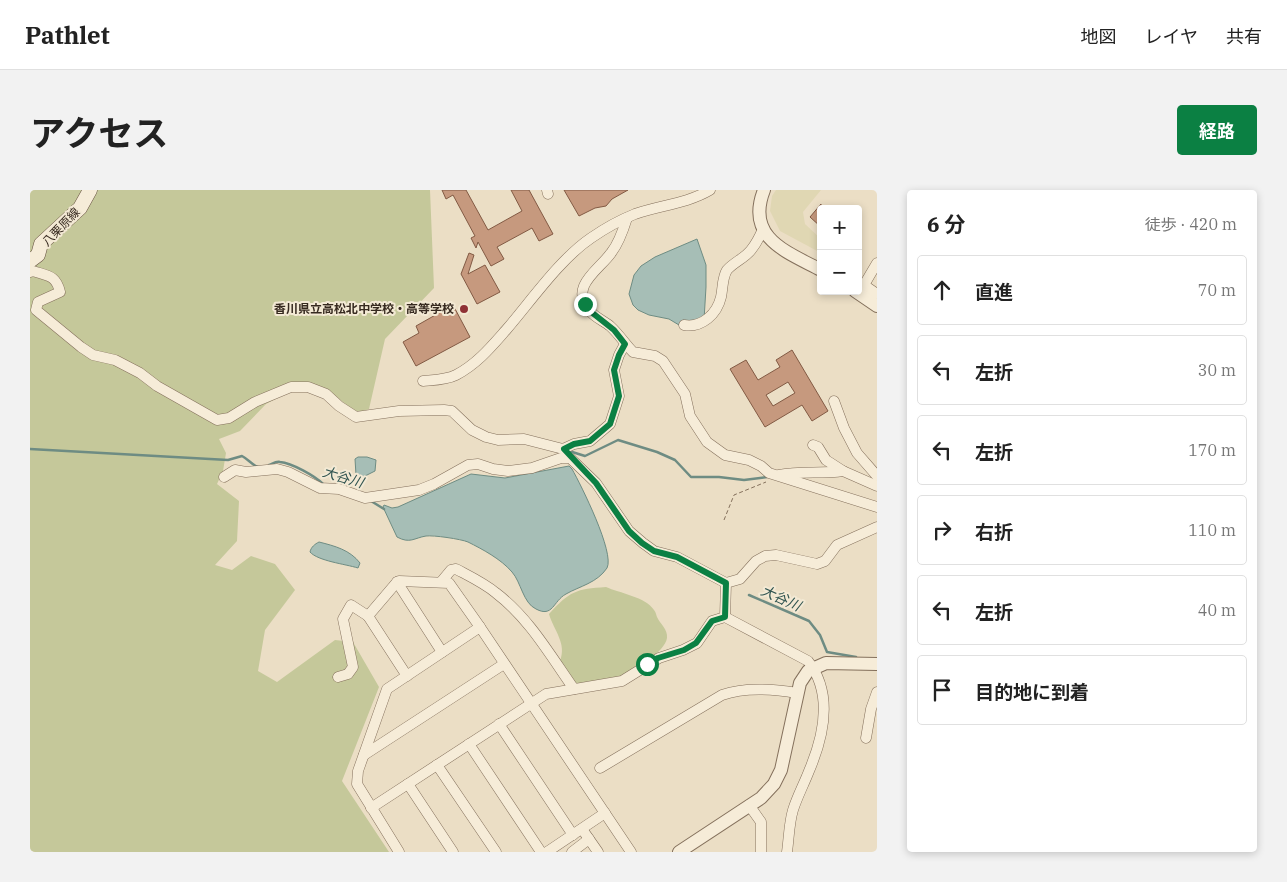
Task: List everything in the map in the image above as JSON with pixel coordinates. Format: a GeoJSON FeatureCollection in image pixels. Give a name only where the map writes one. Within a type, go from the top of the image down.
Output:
{"type":"FeatureCollection","features":[{"type":"Feature","properties":{"kind":"main road","name":"八栗原線"},"geometry":{"type":"LineString","coordinates":[[30,261],[38,255],[41,244],[80,208],[90,190]]}},
{"type":"Feature","properties":{"kind":"street"},"geometry":{"type":"LineString","coordinates":[[423,381],[437,380],[454,375],[471,366],[485,355],[570,256],[590,238],[635,214],[683,202],[710,190]]}},
{"type":"Feature","properties":{"kind":"street"},"geometry":{"type":"LineString","coordinates":[[760,191],[760,218],[769,240],[783,250],[817,268]]}},
{"type":"Feature","properties":{"kind":"street"},"geometry":{"type":"LineString","coordinates":[[626,218],[622,233],[611,254],[587,278],[583,296],[590,311],[609,325],[633,352],[655,356],[663,361],[685,394],[690,416],[707,442],[725,455],[748,460],[761,466],[769,473],[877,508]]}},
{"type":"Feature","properties":{"kind":"street"},"geometry":{"type":"LineString","coordinates":[[684,325],[693,327],[703,323],[710,317],[719,304],[725,273],[751,251],[764,229]]}},
{"type":"Feature","properties":{"kind":"street"},"geometry":{"type":"LineString","coordinates":[[877,263],[864,285],[877,294]]}},
{"type":"Feature","properties":{"kind":"street"},"geometry":{"type":"LineString","coordinates":[[30,272],[33,271],[54,278],[58,283],[60,292],[55,296],[38,302],[36,310],[81,347],[93,355],[115,360],[140,372],[157,386],[217,420],[229,418],[255,402],[291,387],[308,387],[326,394],[356,417],[399,411],[444,410],[452,412],[472,430],[486,438],[524,440],[567,453],[596,483],[629,531],[642,543],[654,551],[677,557],[726,583],[740,579],[756,561],[765,556],[776,555],[817,564],[825,561],[837,544],[877,527]]}},
{"type":"Feature","properties":{"kind":"street"},"geometry":{"type":"LineString","coordinates":[[862,295],[877,306]]}},
{"type":"Feature","properties":{"kind":"street"},"geometry":{"type":"LineString","coordinates":[[224,477],[235,470],[246,472],[277,469],[288,472],[320,488],[338,489],[365,498],[419,490],[468,465],[478,464],[508,472],[532,468],[561,458],[574,444],[590,441],[610,424],[619,396],[614,370],[625,344]]}},
{"type":"Feature","properties":{"kind":"street"},"geometry":{"type":"LineString","coordinates":[[834,401],[844,428],[857,453],[877,476]]}},
{"type":"Feature","properties":{"kind":"street"},"geometry":{"type":"LineString","coordinates":[[814,445],[818,447],[826,460],[843,471],[877,486]]}},
{"type":"Feature","properties":{"kind":"street"},"geometry":{"type":"LineString","coordinates":[[777,475],[791,472],[829,473],[843,471]]}},
{"type":"Feature","properties":{"kind":"street"},"geometry":{"type":"LineString","coordinates":[[441,582],[451,570],[456,568],[495,592],[516,611],[538,636],[574,689]]}},
{"type":"Feature","properties":{"kind":"street"},"geometry":{"type":"LineString","coordinates":[[368,616],[399,581],[449,583],[631,852]]}},
{"type":"Feature","properties":{"kind":"street"},"geometry":{"type":"LineString","coordinates":[[397,582],[442,652]]}},
{"type":"Feature","properties":{"kind":"street"},"geometry":{"type":"LineString","coordinates":[[725,617],[726,583]]}},
{"type":"Feature","properties":{"kind":"street"},"geometry":{"type":"LineString","coordinates":[[338,677],[348,674],[353,667],[344,619],[351,605],[368,616],[407,676]]}},
{"type":"Feature","properties":{"kind":"street"},"geometry":{"type":"LineString","coordinates":[[371,808],[546,694],[622,681],[658,658],[684,650],[696,643],[712,621],[725,617],[808,661],[819,681],[823,696],[822,731],[793,810],[787,852]]}},
{"type":"Feature","properties":{"kind":"street"},"geometry":{"type":"LineString","coordinates":[[400,852],[357,784],[358,771],[387,689],[480,627]]}},
{"type":"Feature","properties":{"kind":"street"},"geometry":{"type":"LineString","coordinates":[[679,852],[749,806],[774,784],[781,770],[800,683],[808,671],[826,663],[877,664]]}},
{"type":"Feature","properties":{"kind":"street"},"geometry":{"type":"LineString","coordinates":[[364,755],[504,664]]}},
{"type":"Feature","properties":{"kind":"street"},"geometry":{"type":"LineString","coordinates":[[600,768],[722,695],[735,691],[749,690],[797,693]]}},
{"type":"Feature","properties":{"kind":"street"},"geometry":{"type":"LineString","coordinates":[[866,738],[871,708],[877,692]]}},
{"type":"Feature","properties":{"kind":"street"},"geometry":{"type":"LineString","coordinates":[[499,724],[577,832],[589,839],[598,852]]}},
{"type":"Feature","properties":{"kind":"street"},"geometry":{"type":"LineString","coordinates":[[469,744],[541,852]]}},
{"type":"Feature","properties":{"kind":"street"},"geometry":{"type":"LineString","coordinates":[[437,765],[496,852]]}},
{"type":"Feature","properties":{"kind":"street"},"geometry":{"type":"LineString","coordinates":[[408,784],[453,852]]}},
{"type":"Feature","properties":{"kind":"street"},"geometry":{"type":"LineString","coordinates":[[749,806],[761,822],[761,852]]}},
{"type":"Feature","properties":{"kind":"street"},"geometry":{"type":"LineString","coordinates":[[547,852],[605,813]]}},
{"type":"Feature","properties":{"kind":"street"},"geometry":{"type":"LineString","coordinates":[[572,852],[589,839]]}},
{"type":"Feature","properties":{"kind":"path"},"geometry":{"type":"LineString","coordinates":[[724,520],[734,495],[770,481],[777,475]]}},
{"type":"Feature","properties":{"kind":"shaded area"},"geometry":{"type":"Polygon","coordinates":[[[776,190],[821,190],[803,212],[805,224],[817,235],[817,251],[780,231],[770,211],[772,196],[776,190]]]}},
{"type":"Feature","properties":{"kind":"green space"},"geometry":{"type":"Polygon","coordinates":[[[30,190],[430,190],[434,288],[385,339],[369,409],[357,413],[329,391],[304,384],[266,404],[240,431],[219,439],[226,453],[223,471],[217,484],[239,501],[237,541],[215,565],[232,570],[251,556],[275,564],[295,590],[265,630],[258,671],[277,682],[335,640],[353,642],[379,687],[342,781],[389,852],[30,852],[30,190]]]}},
{"type":"Feature","properties":{"kind":"green space"},"geometry":{"type":"Polygon","coordinates":[[[606,587],[639,599],[650,606],[665,629],[667,638],[655,655],[641,666],[621,677],[604,682],[575,684],[560,661],[562,655],[561,643],[549,614],[568,596],[580,590],[606,587]]]}},
{"type":"Feature","properties":{"kind":"water"},"geometry":{"type":"Polygon","coordinates":[[[697,239],[706,265],[704,320],[693,324],[683,320],[679,325],[669,319],[649,315],[638,310],[633,305],[629,294],[634,275],[641,266],[655,257],[697,239]]]}},
{"type":"Feature","properties":{"kind":"water"},"geometry":{"type":"Polygon","coordinates":[[[358,457],[376,460],[375,471],[361,478],[356,475],[355,459],[358,457]]]}},
{"type":"Feature","properties":{"kind":"water"},"geometry":{"type":"Polygon","coordinates":[[[569,466],[582,489],[602,534],[608,560],[607,568],[593,581],[571,591],[562,597],[550,610],[546,611],[536,609],[528,602],[515,576],[502,563],[468,542],[430,536],[409,540],[397,537],[383,507],[384,505],[392,508],[398,507],[471,474],[505,478],[569,466]]]}},
{"type":"Feature","properties":{"kind":"water"},"geometry":{"type":"Polygon","coordinates":[[[319,542],[336,547],[352,555],[360,563],[358,568],[325,560],[314,555],[310,552],[313,546],[319,542]]]}},
{"type":"Feature","properties":{"kind":"building"},"geometry":{"type":"Polygon","coordinates":[[[442,190],[466,190],[488,230],[522,211],[511,190],[529,190],[553,234],[539,241],[532,228],[497,247],[504,259],[491,266],[478,242],[476,248],[471,238],[475,236],[453,195],[446,199],[442,190]]]}},
{"type":"Feature","properties":{"kind":"building"},"geometry":{"type":"Polygon","coordinates":[[[564,190],[628,190],[612,199],[606,206],[595,208],[579,216],[564,190]]]}},
{"type":"Feature","properties":{"kind":"building"},"geometry":{"type":"Polygon","coordinates":[[[817,209],[817,223],[810,217],[817,209]]]}},
{"type":"Feature","properties":{"kind":"building"},"geometry":{"type":"Polygon","coordinates":[[[469,253],[474,255],[468,274],[485,265],[500,292],[477,304],[461,274],[469,253]]]}},
{"type":"Feature","properties":{"kind":"building"},"geometry":{"type":"Polygon","coordinates":[[[453,305],[470,337],[416,366],[403,342],[419,333],[416,326],[453,305]]]}},
{"type":"Feature","properties":{"kind":"building"},"geometry":{"type":"Polygon","coordinates":[[[792,350],[828,411],[812,421],[802,405],[765,427],[730,369],[746,360],[758,380],[780,367],[776,360],[792,350]],[[788,382],[766,395],[773,406],[795,393],[788,382]]]}},
{"type":"Feature","properties":{"kind":"waterway"},"geometry":{"type":"LineString","coordinates":[[569,451],[585,456],[618,440],[657,452],[675,460],[691,477],[719,477],[744,480],[767,477]]}},
{"type":"Feature","properties":{"kind":"waterway","name":"大谷川"},"geometry":{"type":"LineString","coordinates":[[30,449],[228,460],[242,456],[258,467]]}},
{"type":"Feature","properties":{"kind":"waterway","name":"大谷川"},"geometry":{"type":"LineString","coordinates":[[269,465],[279,462],[297,467],[323,484]]}},
{"type":"Feature","properties":{"kind":"waterway"},"geometry":{"type":"LineString","coordinates":[[371,501],[384,509]]}},
{"type":"Feature","properties":{"kind":"waterway","name":"大谷川"},"geometry":{"type":"LineString","coordinates":[[749,595],[809,621],[820,635],[827,652],[856,657]]}},
{"type":"Feature","properties":{"kind":"place","name":"香川県立高松北中学校・高等学校"},"geometry":{"type":"Point","coordinates":[464,309]}},
{"type":"Feature","properties":{"kind":"route"},"geometry":{"type":"LineString","coordinates":[[585,304],[590,311],[614,330],[625,344],[614,370],[619,396],[610,424],[600,434],[590,441],[574,444],[564,449],[570,458],[596,483],[629,531],[642,543],[654,551],[677,557],[726,583],[725,617],[712,621],[696,643],[684,650],[658,658],[647,664]]}}]}
